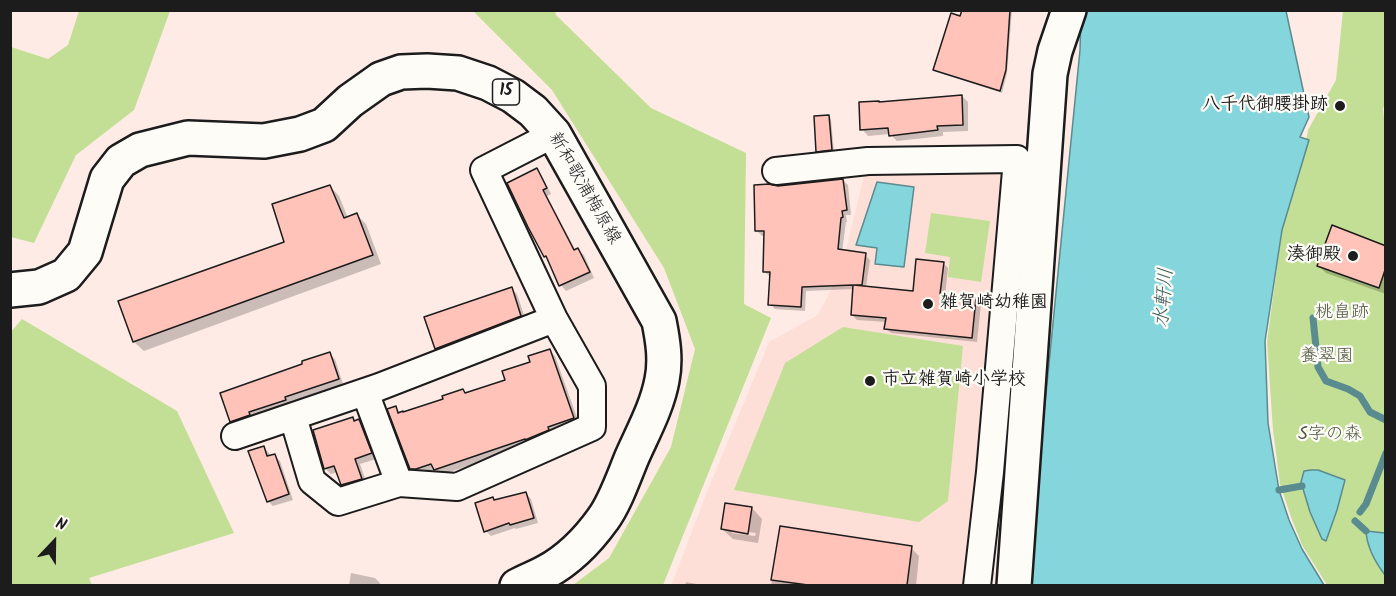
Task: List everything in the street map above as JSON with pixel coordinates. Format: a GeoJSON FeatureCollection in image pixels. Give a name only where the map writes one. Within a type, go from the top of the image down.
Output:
{"type":"FeatureCollection","features":[{"type":"Feature","properties":{"kind":"main road"},"geometry":{"type":"LineString","coordinates":[[1014,585],[1050,74],[1054,51],[1069,10]]}},
{"type":"Feature","properties":{"kind":"main road","name":"新和歌浦梅原線"},"geometry":{"type":"LineString","coordinates":[[10,290],[39,287],[66,275],[85,252],[107,178],[121,161],[140,150],[188,138],[264,141],[300,134],[324,125],[350,101],[381,79],[401,72],[458,73],[488,83],[513,96],[533,111],[554,134],[659,321],[663,340],[664,365],[656,401],[604,518],[583,543],[566,558],[546,572],[517,585]]}},
{"type":"Feature","properties":{"kind":"street"},"geometry":{"type":"LineString","coordinates":[[293,417],[312,481],[338,502],[399,483],[458,487],[592,427],[592,386],[554,319],[484,170],[554,134]]}},
{"type":"Feature","properties":{"kind":"street"},"geometry":{"type":"LineString","coordinates":[[776,171],[868,161],[1017,159],[992,449],[977,548],[977,585]]}},
{"type":"Feature","properties":{"kind":"street"},"geometry":{"type":"LineString","coordinates":[[235,436],[365,392],[554,319]]}},
{"type":"Feature","properties":{"kind":"street"},"geometry":{"type":"LineString","coordinates":[[365,392],[399,483]]}},
{"type":"Feature","properties":{"kind":"street"},"geometry":{"type":"LineString","coordinates":[[977,548],[1015,552]]}},
{"type":"Feature","properties":{"kind":"shaded area","name":"市立雑賀崎小学校"},"geometry":{"type":"Polygon","coordinates":[[[866,168],[1007,170],[968,585],[671,586],[769,342],[818,315],[837,278],[866,168]]]}},
{"type":"Feature","properties":{"kind":"green space"},"geometry":{"type":"Polygon","coordinates":[[[79,11],[170,11],[134,110],[76,155],[34,243],[11,237],[11,47],[48,59],[68,45],[79,11]]]}},
{"type":"Feature","properties":{"kind":"green space"},"geometry":{"type":"Polygon","coordinates":[[[473,11],[555,11],[556,15],[651,108],[746,153],[744,304],[771,318],[663,585],[573,585],[609,558],[671,447],[695,349],[664,268],[552,90],[473,11]]]}},
{"type":"Feature","properties":{"kind":"green space","name":"S字の森"},"geometry":{"type":"Polygon","coordinates":[[[1343,11],[1385,11],[1386,99],[1383,109],[1386,120],[1385,585],[1327,585],[1302,545],[1291,517],[1280,484],[1273,430],[1267,342],[1282,230],[1302,163],[1308,130],[1336,80],[1343,11]]]}},
{"type":"Feature","properties":{"kind":"green space"},"geometry":{"type":"Polygon","coordinates":[[[931,213],[990,221],[981,282],[948,277],[950,257],[925,253],[931,213]]]}},
{"type":"Feature","properties":{"kind":"green space"},"geometry":{"type":"Polygon","coordinates":[[[22,319],[177,411],[234,533],[89,578],[92,585],[11,585],[10,333],[22,319]]]}},
{"type":"Feature","properties":{"kind":"green space"},"geometry":{"type":"Polygon","coordinates":[[[843,327],[963,346],[948,501],[919,522],[734,490],[785,363],[843,327]]]}},
{"type":"Feature","properties":{"kind":"water","name":"水軒川"},"geometry":{"type":"Polygon","coordinates":[[[1081,11],[1286,11],[1309,117],[1300,137],[1309,140],[1282,230],[1265,341],[1268,423],[1279,490],[1289,520],[1302,549],[1324,585],[1027,586],[1080,50],[1081,11]]]}},
{"type":"Feature","properties":{"kind":"water"},"geometry":{"type":"Polygon","coordinates":[[[877,182],[914,187],[904,267],[875,264],[877,248],[856,245],[877,182]]]}},
{"type":"Feature","properties":{"kind":"water"},"geometry":{"type":"Polygon","coordinates":[[[1318,470],[1345,480],[1326,541],[1322,539],[1310,512],[1301,482],[1304,471],[1318,470]]]}},
{"type":"Feature","properties":{"kind":"water"},"geometry":{"type":"Polygon","coordinates":[[[1366,531],[1385,533],[1385,575],[1372,554],[1366,531]]]}},
{"type":"Feature","properties":{"kind":"building"},"geometry":{"type":"Polygon","coordinates":[[[962,10],[1010,10],[1006,70],[1000,91],[933,70],[951,13],[960,16],[962,10]]]}},
{"type":"Feature","properties":{"kind":"building"},"geometry":{"type":"Polygon","coordinates":[[[962,95],[963,125],[937,126],[938,130],[889,136],[888,128],[860,130],[859,102],[962,95]]]}},
{"type":"Feature","properties":{"kind":"building"},"geometry":{"type":"Polygon","coordinates":[[[829,115],[832,150],[816,152],[814,116],[829,115]]]}},
{"type":"Feature","properties":{"kind":"building"},"geometry":{"type":"Polygon","coordinates":[[[537,168],[547,188],[543,190],[574,250],[578,248],[590,272],[559,286],[546,256],[544,257],[507,183],[537,168]]]}},
{"type":"Feature","properties":{"kind":"building"},"geometry":{"type":"Polygon","coordinates":[[[843,179],[847,210],[842,211],[838,249],[866,253],[862,285],[854,285],[913,291],[916,259],[944,262],[940,294],[976,298],[972,338],[884,329],[886,318],[851,315],[853,285],[802,287],[801,307],[768,305],[770,272],[763,272],[764,231],[755,231],[754,185],[778,186],[843,179]]]}},
{"type":"Feature","properties":{"kind":"building"},"geometry":{"type":"Polygon","coordinates":[[[330,185],[344,218],[357,213],[373,255],[133,342],[118,301],[284,242],[272,204],[330,185]]]}},
{"type":"Feature","properties":{"kind":"building","name":"湊御殿"},"geometry":{"type":"Polygon","coordinates":[[[1332,225],[1386,246],[1386,267],[1379,288],[1317,266],[1332,225]]]}},
{"type":"Feature","properties":{"kind":"building"},"geometry":{"type":"Polygon","coordinates":[[[512,287],[521,316],[435,349],[424,317],[512,287]]]}},
{"type":"Feature","properties":{"kind":"building"},"geometry":{"type":"Polygon","coordinates":[[[550,349],[574,418],[548,427],[549,430],[525,440],[434,470],[431,464],[410,469],[387,409],[396,406],[398,413],[403,412],[443,399],[442,396],[463,389],[465,393],[505,380],[502,371],[530,362],[528,356],[550,349]]]}},
{"type":"Feature","properties":{"kind":"building"},"geometry":{"type":"Polygon","coordinates":[[[330,352],[339,379],[285,397],[286,400],[249,412],[250,415],[230,422],[220,393],[330,352]]]}},
{"type":"Feature","properties":{"kind":"building"},"geometry":{"type":"Polygon","coordinates":[[[353,417],[354,421],[359,419],[372,453],[355,459],[362,479],[341,485],[334,466],[324,469],[313,430],[353,417]]]}},
{"type":"Feature","properties":{"kind":"building"},"geometry":{"type":"Polygon","coordinates":[[[264,446],[267,456],[275,454],[289,494],[267,502],[248,451],[264,446]]]}},
{"type":"Feature","properties":{"kind":"building"},"geometry":{"type":"Polygon","coordinates":[[[526,492],[534,518],[510,525],[509,523],[484,532],[475,503],[493,497],[494,500],[526,492]]]}},
{"type":"Feature","properties":{"kind":"building"},"geometry":{"type":"Polygon","coordinates":[[[725,503],[752,507],[748,534],[721,529],[725,503]]]}},
{"type":"Feature","properties":{"kind":"building"},"geometry":{"type":"Polygon","coordinates":[[[780,526],[912,546],[907,585],[808,585],[771,580],[780,526]]]}},
{"type":"Feature","properties":{"kind":"waterway"},"geometry":{"type":"LineString","coordinates":[[1313,318],[1318,367],[1326,381],[1360,396],[1370,412],[1386,420]]}},
{"type":"Feature","properties":{"kind":"waterway"},"geometry":{"type":"LineString","coordinates":[[1360,512],[1366,504],[1386,453]]}},
{"type":"Feature","properties":{"kind":"waterway"},"geometry":{"type":"LineString","coordinates":[[1279,490],[1302,486]]}},
{"type":"Feature","properties":{"kind":"waterway"},"geometry":{"type":"LineString","coordinates":[[1355,521],[1366,531]]}},
{"type":"Feature","properties":{"kind":"place","name":"八千代御腰掛跡"},"geometry":{"type":"Point","coordinates":[1340,106]}},
{"type":"Feature","properties":{"kind":"place","name":"湊御殿"},"geometry":{"type":"Point","coordinates":[1353,256]}},
{"type":"Feature","properties":{"kind":"place","name":"雑賀崎幼稚園"},"geometry":{"type":"Point","coordinates":[928,304]}},
{"type":"Feature","properties":{"kind":"place","name":"市立雑賀崎小学校"},"geometry":{"type":"Point","coordinates":[870,381]}},
{"type":"Feature","properties":{"kind":"park label","name":"桃畠跡"},"geometry":{"type":"Point","coordinates":[1342,314]}},
{"type":"Feature","properties":{"kind":"park label","name":"養翠園"},"geometry":{"type":"Point","coordinates":[1327,358]}}]}
